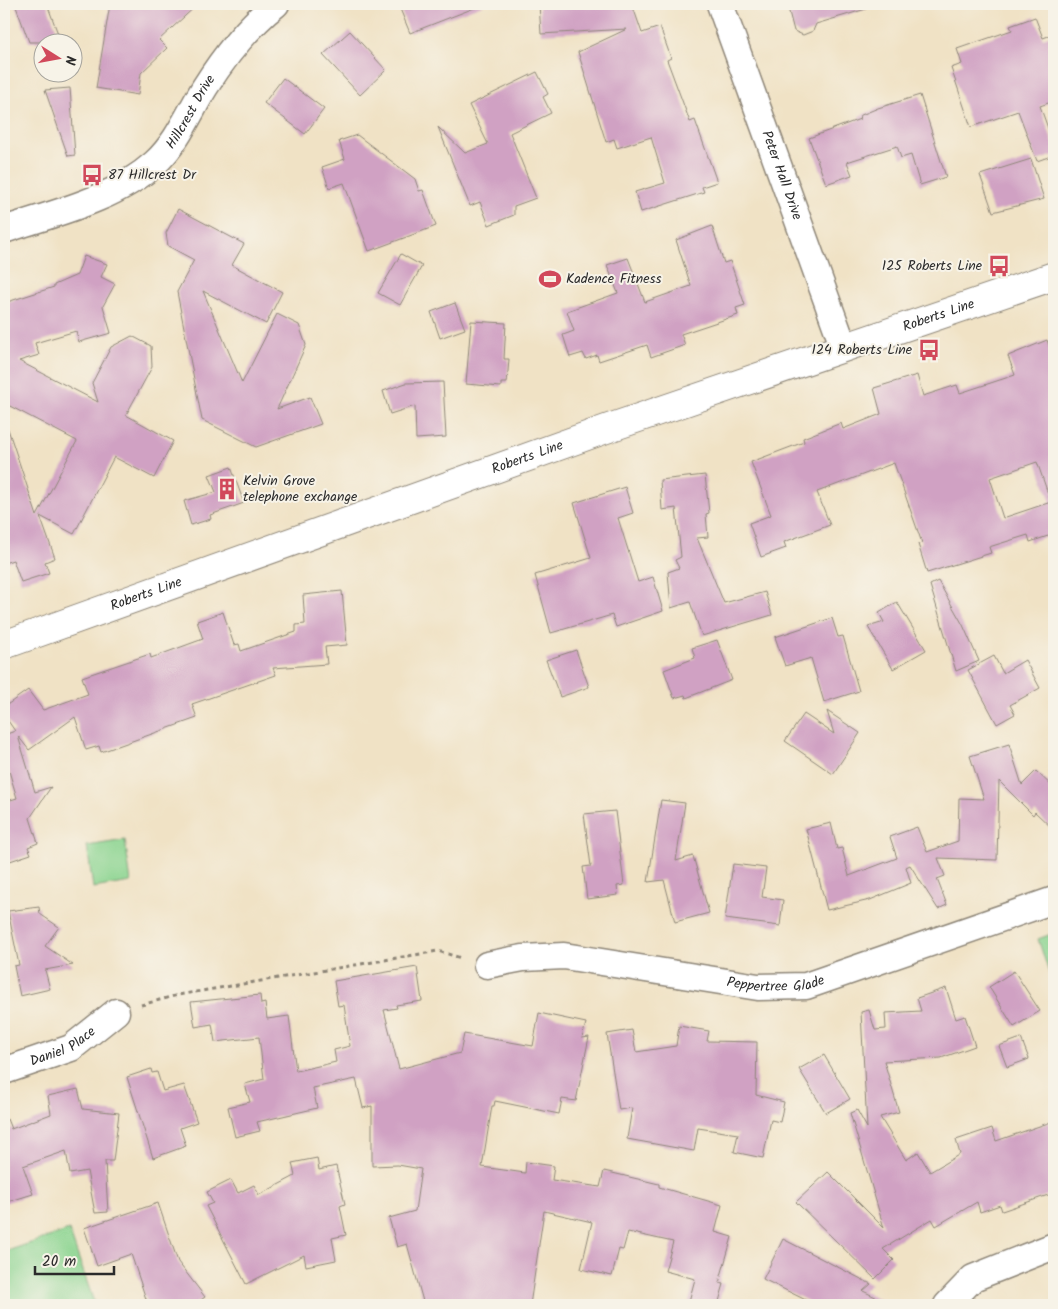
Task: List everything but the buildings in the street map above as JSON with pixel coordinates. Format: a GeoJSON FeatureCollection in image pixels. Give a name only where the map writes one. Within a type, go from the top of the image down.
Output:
{"type":"FeatureCollection","features":[{"type":"Feature","properties":{"kind":"main road","name":"Roberts Line"},"geometry":{"type":"LineString","coordinates":[[4,645],[609,428],[1054,276]]}},
{"type":"Feature","properties":{"kind":"street","name":"Hillcrest Drive"},"geometry":{"type":"LineString","coordinates":[[4,230],[95,199],[126,184],[156,163],[180,133],[205,88],[235,44],[276,4]]}},
{"type":"Feature","properties":{"kind":"street","name":"Peter Hall Drive"},"geometry":{"type":"LineString","coordinates":[[720,4],[844,348]]}},
{"type":"Feature","properties":{"kind":"street","name":"Peppertree Glade"},"geometry":{"type":"LineString","coordinates":[[487,965],[523,958],[564,956],[758,987],[806,986],[1054,900]]}},
{"type":"Feature","properties":{"kind":"street","name":"Daniel Place"},"geometry":{"type":"LineString","coordinates":[[4,1071],[71,1048],[116,1012]]}},
{"type":"Feature","properties":{"kind":"street"},"geometry":{"type":"LineString","coordinates":[[948,1305],[973,1278],[1054,1246]]}},
{"type":"Feature","properties":{"kind":"path"},"geometry":{"type":"LineString","coordinates":[[116,1012],[178,995],[438,951],[487,965]]}},
{"type":"Feature","properties":{"kind":"green space"},"geometry":{"type":"Polygon","coordinates":[[[125,840],[131,882],[93,888],[87,846],[125,840]]]}},
{"type":"Feature","properties":{"kind":"green space"},"geometry":{"type":"Polygon","coordinates":[[[1054,933],[1054,988],[1038,939],[1054,933]]]}},
{"type":"Feature","properties":{"kind":"green space"},"geometry":{"type":"Polygon","coordinates":[[[69,1230],[95,1305],[4,1305],[4,1252],[69,1230]]]}},
{"type":"Feature","properties":{"kind":"place","name":"87 Hillcrest Dr"},"geometry":{"type":"Point","coordinates":[92,175]}},
{"type":"Feature","properties":{"kind":"place","name":"125 Roberts Line"},"geometry":{"type":"Point","coordinates":[999,266]}},
{"type":"Feature","properties":{"kind":"place","name":"Kadence Fitness"},"geometry":{"type":"Point","coordinates":[550,279]}},
{"type":"Feature","properties":{"kind":"place","name":"124 Roberts Line"},"geometry":{"type":"Point","coordinates":[929,350]}},
{"type":"Feature","properties":{"kind":"place","name":"Kelvin Grove telephone exchange"},"geometry":{"type":"Point","coordinates":[227,489]}}]}
